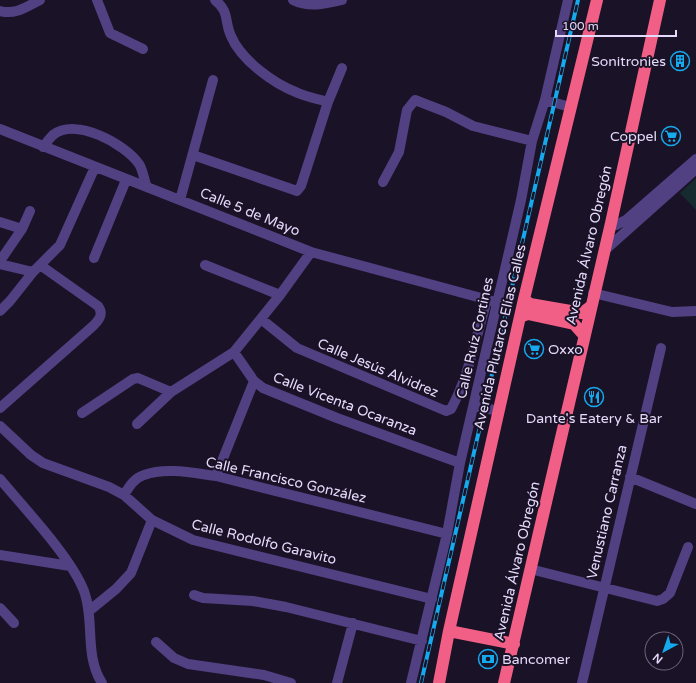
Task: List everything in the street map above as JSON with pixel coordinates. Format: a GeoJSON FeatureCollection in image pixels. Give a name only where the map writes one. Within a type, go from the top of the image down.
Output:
{"type":"FeatureCollection","features":[{"type":"Feature","properties":{"kind":"highway","name":"Avenida Plutarco Elías Calles"},"geometry":{"type":"LineString","coordinates":[[439,683],[449,630],[520,316],[597,0]]}},
{"type":"Feature","properties":{"kind":"highway"},"geometry":{"type":"LineString","coordinates":[[654,0],[654,22]]}},
{"type":"Feature","properties":{"kind":"highway","name":"Avenida Álvaro Obregón"},"geometry":{"type":"LineString","coordinates":[[504,683],[583,334],[604,251],[660,0]]}},
{"type":"Feature","properties":{"kind":"highway"},"geometry":{"type":"LineString","coordinates":[[524,299],[530,304],[582,314],[590,307]]}},
{"type":"Feature","properties":{"kind":"highway"},"geometry":{"type":"LineString","coordinates":[[520,316],[528,314],[574,324],[583,334]]}},
{"type":"Feature","properties":{"kind":"highway"},"geometry":{"type":"LineString","coordinates":[[449,630],[514,644]]}},
{"type":"Feature","properties":{"kind":"highway"},"geometry":{"type":"LineString","coordinates":[[434,683],[443,663]]}},
{"type":"Feature","properties":{"kind":"street"},"geometry":{"type":"LineString","coordinates":[[0,11],[17,13],[40,0]]}},
{"type":"Feature","properties":{"kind":"street"},"geometry":{"type":"LineString","coordinates":[[97,0],[110,33],[143,50]]}},
{"type":"Feature","properties":{"kind":"street"},"geometry":{"type":"LineString","coordinates":[[215,0],[224,9],[230,36],[260,70],[273,80],[298,94],[328,102]]}},
{"type":"Feature","properties":{"kind":"street"},"geometry":{"type":"LineString","coordinates":[[293,0],[303,5],[325,4],[342,0]]}},
{"type":"Feature","properties":{"kind":"street","name":"Calle Ruíz Cortines"},"geometry":{"type":"LineString","coordinates":[[411,683],[447,534],[460,463],[474,406],[492,301],[521,200],[532,141],[545,100],[568,0]]}},
{"type":"Feature","properties":{"kind":"street"},"geometry":{"type":"LineString","coordinates":[[193,155],[297,191],[301,186],[328,102],[342,68]]}},
{"type":"Feature","properties":{"kind":"street"},"geometry":{"type":"LineString","coordinates":[[180,200],[212,80]]}},
{"type":"Feature","properties":{"kind":"street"},"geometry":{"type":"LineString","coordinates":[[383,182],[399,152],[407,110],[415,100],[446,112],[473,126],[532,141]]}},
{"type":"Feature","properties":{"kind":"street"},"geometry":{"type":"LineString","coordinates":[[545,100],[570,107]]}},
{"type":"Feature","properties":{"kind":"street"},"geometry":{"type":"LineString","coordinates":[[43,147],[54,134],[70,129],[94,132],[117,144],[139,164],[147,187]]}},
{"type":"Feature","properties":{"kind":"street","name":"Calle 5 de Mayo"},"geometry":{"type":"LineString","coordinates":[[0,130],[311,252],[492,301]]}},
{"type":"Feature","properties":{"kind":"street"},"geometry":{"type":"LineString","coordinates":[[610,223],[616,225],[626,220],[696,159]]}},
{"type":"Feature","properties":{"kind":"street"},"geometry":{"type":"LineString","coordinates":[[0,311],[10,301],[36,268],[60,244],[95,168]]}},
{"type":"Feature","properties":{"kind":"street"},"geometry":{"type":"LineString","coordinates":[[604,251],[696,169]]}},
{"type":"Feature","properties":{"kind":"street"},"geometry":{"type":"LineString","coordinates":[[94,258],[126,180]]}},
{"type":"Feature","properties":{"kind":"street"},"geometry":{"type":"LineString","coordinates":[[0,260],[22,229],[30,210]]}},
{"type":"Feature","properties":{"kind":"street"},"geometry":{"type":"LineString","coordinates":[[0,222],[22,229]]}},
{"type":"Feature","properties":{"kind":"street"},"geometry":{"type":"LineString","coordinates":[[137,424],[171,392],[234,352],[280,295],[311,252]]}},
{"type":"Feature","properties":{"kind":"street"},"geometry":{"type":"LineString","coordinates":[[0,264],[36,268],[98,306],[102,313],[93,326],[0,408]]}},
{"type":"Feature","properties":{"kind":"street"},"geometry":{"type":"LineString","coordinates":[[205,266],[280,295]]}},
{"type":"Feature","properties":{"kind":"street"},"geometry":{"type":"LineString","coordinates":[[593,293],[672,312],[696,311]]}},
{"type":"Feature","properties":{"kind":"street","name":"Calle Jesús Alvidrez"},"geometry":{"type":"LineString","coordinates":[[261,319],[297,348],[446,411],[451,409],[458,393],[492,301]]}},
{"type":"Feature","properties":{"kind":"street","name":"Venustiano Carranza"},"geometry":{"type":"LineString","coordinates":[[582,683],[661,348]]}},
{"type":"Feature","properties":{"kind":"street","name":"Calle Vicenta Ocaranza"},"geometry":{"type":"LineString","coordinates":[[234,352],[254,381],[263,388],[460,463]]}},
{"type":"Feature","properties":{"kind":"street"},"geometry":{"type":"LineString","coordinates":[[82,413],[133,378],[138,378],[171,392]]}},
{"type":"Feature","properties":{"kind":"street"},"geometry":{"type":"LineString","coordinates":[[216,476],[254,381]]}},
{"type":"Feature","properties":{"kind":"street"},"geometry":{"type":"LineString","coordinates":[[474,406],[499,411]]}},
{"type":"Feature","properties":{"kind":"street","name":"Calle Rodolfo Garavito"},"geometry":{"type":"LineString","coordinates":[[0,426],[31,455],[44,463],[109,487],[124,495],[152,520],[193,540],[432,599]]}},
{"type":"Feature","properties":{"kind":"street","name":"Calle Francisco González"},"geometry":{"type":"LineString","coordinates":[[124,495],[130,485],[143,475],[166,472],[216,476],[447,534]]}},
{"type":"Feature","properties":{"kind":"street"},"geometry":{"type":"LineString","coordinates":[[630,477],[696,504]]}},
{"type":"Feature","properties":{"kind":"street"},"geometry":{"type":"LineString","coordinates":[[0,480],[70,566],[84,591],[89,610],[92,663],[102,683]]}},
{"type":"Feature","properties":{"kind":"street"},"geometry":{"type":"LineString","coordinates":[[89,610],[116,589],[131,573],[152,520]]}},
{"type":"Feature","properties":{"kind":"street"},"geometry":{"type":"LineString","coordinates":[[530,568],[604,586],[648,600],[657,601],[663,599],[670,593],[688,547]]}},
{"type":"Feature","properties":{"kind":"street"},"geometry":{"type":"LineString","coordinates":[[0,555],[70,566]]}},
{"type":"Feature","properties":{"kind":"street"},"geometry":{"type":"LineString","coordinates":[[194,594],[203,598],[253,601],[286,607],[422,641]]}},
{"type":"Feature","properties":{"kind":"street"},"geometry":{"type":"LineString","coordinates":[[0,608],[14,623]]}},
{"type":"Feature","properties":{"kind":"street"},"geometry":{"type":"LineString","coordinates":[[337,683],[353,623]]}},
{"type":"Feature","properties":{"kind":"street"},"geometry":{"type":"LineString","coordinates":[[156,642],[174,658],[188,664],[244,678],[264,675],[291,683]]}},
{"type":"Feature","properties":{"kind":"green space"},"geometry":{"type":"Polygon","coordinates":[[[696,178],[696,210],[680,193],[696,178]]]}},
{"type":"Feature","properties":{"kind":"railway"},"geometry":{"type":"LineString","coordinates":[[421,683],[578,0]]}},
{"type":"Feature","properties":{"kind":"place","name":"Sonitronies"},"geometry":{"type":"Point","coordinates":[680,61]}},
{"type":"Feature","properties":{"kind":"place","name":"Coppel"},"geometry":{"type":"Point","coordinates":[671,136]}},
{"type":"Feature","properties":{"kind":"place","name":"Oxxo"},"geometry":{"type":"Point","coordinates":[534,349]}},
{"type":"Feature","properties":{"kind":"place","name":"Dante's Eatery & Bar"},"geometry":{"type":"Point","coordinates":[594,397]}},
{"type":"Feature","properties":{"kind":"place","name":"Bancomer"},"geometry":{"type":"Point","coordinates":[488,659]}}]}
